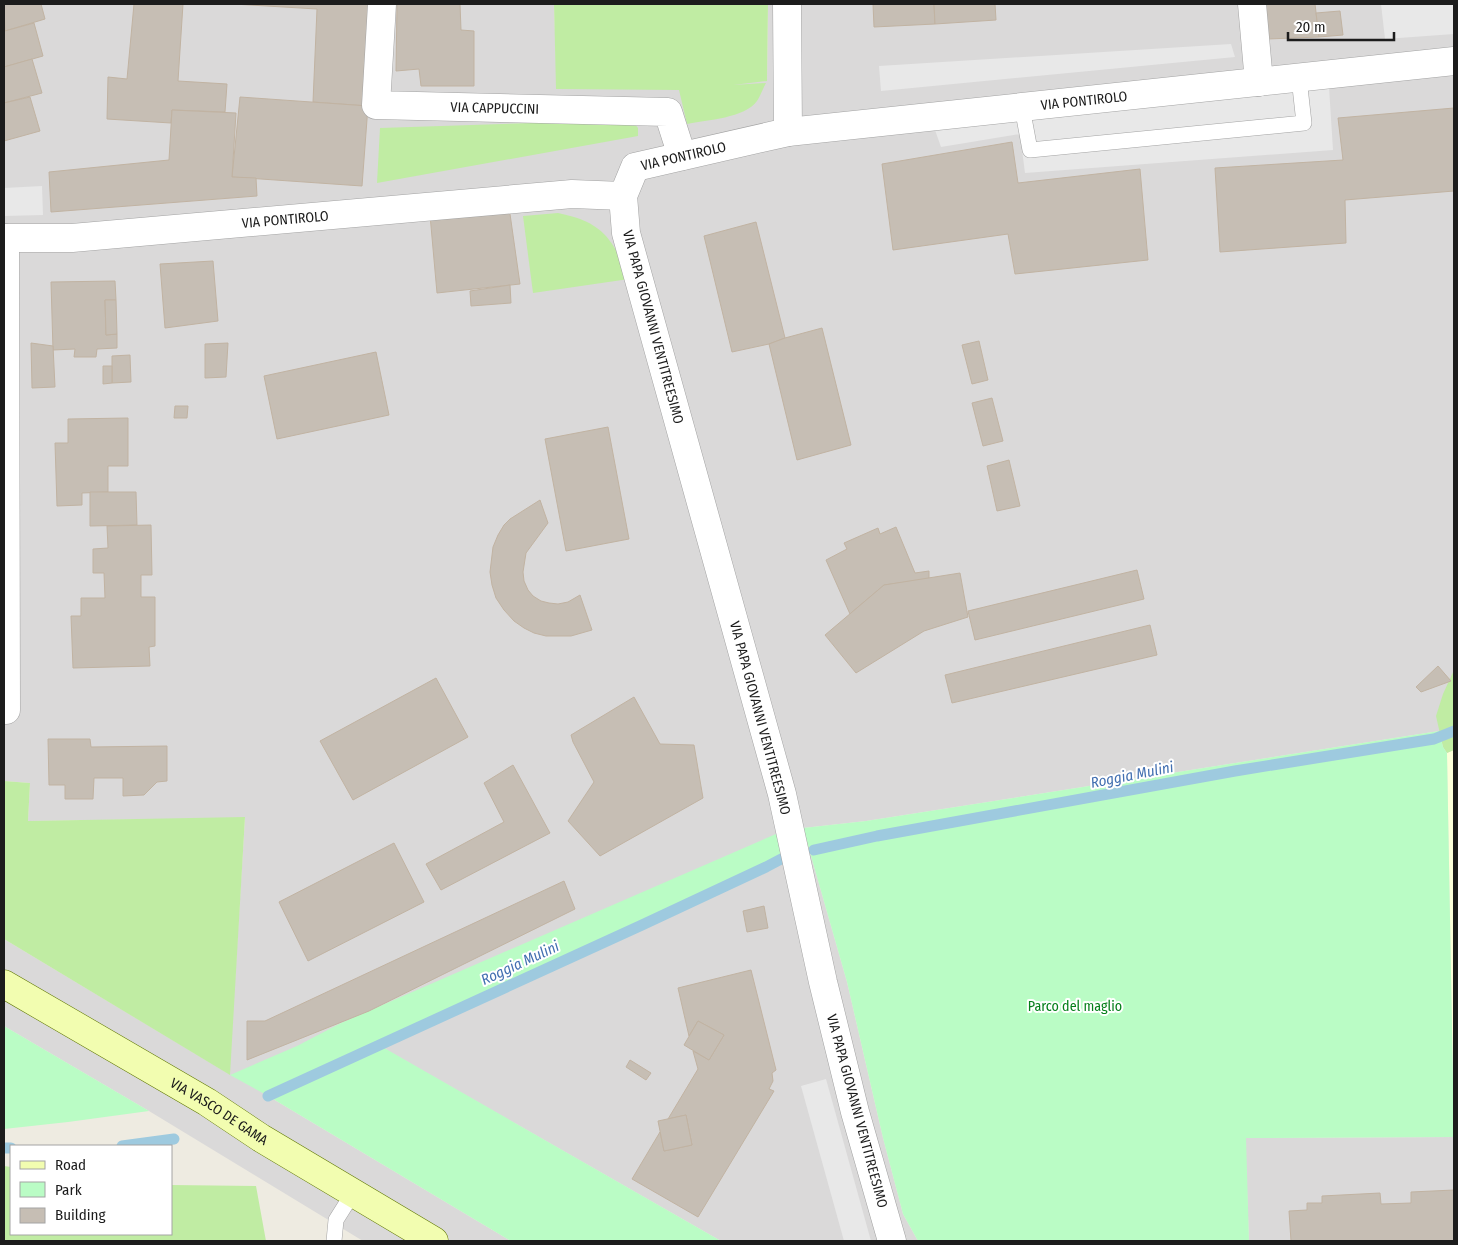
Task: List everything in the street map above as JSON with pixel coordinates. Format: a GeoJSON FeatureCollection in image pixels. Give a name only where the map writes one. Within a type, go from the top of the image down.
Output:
{"type":"FeatureCollection","features":[{"type":"Feature","properties":{"kind":"street","name":"VIA CAPPUCCINI"},"geometry":{"type":"LineString","coordinates":[[382,4],[376,105],[668,112],[682,156]]}},
{"type":"Feature","properties":{"kind":"street"},"geometry":{"type":"LineString","coordinates":[[787,4],[788,132]]}},
{"type":"Feature","properties":{"kind":"street"},"geometry":{"type":"LineString","coordinates":[[1252,4],[1259,82]]}},
{"type":"Feature","properties":{"kind":"street","name":"VIA PONTIROLO"},"geometry":{"type":"LineString","coordinates":[[6,710],[4,238],[72,238],[572,194],[623,196],[635,166],[788,132],[1454,61]]}},
{"type":"Feature","properties":{"kind":"street","name":"VIA PAPA GIOVANNI VENTITREESIMO"},"geometry":{"type":"LineString","coordinates":[[623,196],[626,233],[782,794],[821,972],[855,1112],[892,1241]]}},
{"type":"Feature","properties":{"kind":"street","name":"VIA VASCO DE GAMA"},"geometry":{"type":"LineString","coordinates":[[4,984],[207,1102],[261,1138],[434,1241]]}},
{"type":"Feature","properties":{"kind":"lane"},"geometry":{"type":"LineString","coordinates":[[1022,107],[1030,150],[1304,123],[1299,78]]}},
{"type":"Feature","properties":{"kind":"lane"},"geometry":{"type":"LineString","coordinates":[[334,1241],[336,1220],[353,1193]]}},
{"type":"Feature","properties":{"kind":"shaded area"},"geometry":{"type":"Polygon","coordinates":[[[4,4],[554,4],[557,89],[767,81],[768,4],[1454,4],[1454,750],[1447,753],[1443,747],[1439,731],[866,821],[803,828],[847,982],[883,1138],[903,1214],[918,1241],[721,1241],[378,1045],[268,1096],[511,1241],[363,1241],[149,1111],[4,1026],[4,939],[229,1074],[245,818],[28,821],[30,783],[4,781],[4,4]]]}},
{"type":"Feature","properties":{"kind":"shaded area"},"geometry":{"type":"Polygon","coordinates":[[[1381,4],[1454,4],[1454,34],[1385,39],[1381,4]]]}},
{"type":"Feature","properties":{"kind":"shaded area"},"geometry":{"type":"Polygon","coordinates":[[[1231,44],[1235,57],[881,91],[879,66],[1231,44]]]}},
{"type":"Feature","properties":{"kind":"shaded area"},"geometry":{"type":"Polygon","coordinates":[[[1329,87],[1333,150],[1025,173],[1020,134],[941,147],[935,130],[1329,87]]]}},
{"type":"Feature","properties":{"kind":"shaded area"},"geometry":{"type":"Polygon","coordinates":[[[42,186],[43,215],[4,216],[4,188],[42,186]]]}},
{"type":"Feature","properties":{"kind":"shaded area"},"geometry":{"type":"Polygon","coordinates":[[[1454,750],[1454,1137],[1447,753],[1454,750]]]}},
{"type":"Feature","properties":{"kind":"shaded area"},"geometry":{"type":"Polygon","coordinates":[[[826,1079],[871,1241],[844,1241],[801,1086],[826,1079]]]}},
{"type":"Feature","properties":{"kind":"shaded area"},"geometry":{"type":"Polygon","coordinates":[[[1454,1137],[1454,1241],[1249,1241],[1245,1138],[1454,1137]]]}},
{"type":"Feature","properties":{"kind":"green space"},"geometry":{"type":"Polygon","coordinates":[[[554,4],[768,4],[767,81],[733,85],[766,83],[757,101],[744,111],[735,115],[687,124],[679,90],[556,89],[554,4]]]}},
{"type":"Feature","properties":{"kind":"green space"},"geometry":{"type":"Polygon","coordinates":[[[624,120],[634,123],[638,128],[638,136],[377,183],[380,128],[624,120]]]}},
{"type":"Feature","properties":{"kind":"green space"},"geometry":{"type":"Polygon","coordinates":[[[558,213],[586,221],[604,234],[617,253],[629,279],[533,293],[523,216],[558,213]]]}},
{"type":"Feature","properties":{"kind":"green space"},"geometry":{"type":"Polygon","coordinates":[[[1454,670],[1454,750],[1447,753],[1443,747],[1436,716],[1454,670]]]}},
{"type":"Feature","properties":{"kind":"green space","name":"Parco del maglio"},"geometry":{"type":"Polygon","coordinates":[[[1439,731],[1443,747],[1447,753],[1454,1137],[1246,1138],[1249,1241],[918,1241],[903,1214],[883,1138],[847,982],[803,828],[866,821],[1439,731]]]}},
{"type":"Feature","properties":{"kind":"green space"},"geometry":{"type":"Polygon","coordinates":[[[4,781],[30,783],[28,821],[245,817],[230,1075],[4,939],[4,781]]]}},
{"type":"Feature","properties":{"kind":"green space"},"geometry":{"type":"Polygon","coordinates":[[[776,834],[785,857],[635,929],[379,1045],[721,1241],[511,1241],[230,1075],[297,1046],[341,1023],[776,834]]]}},
{"type":"Feature","properties":{"kind":"green space"},"geometry":{"type":"Polygon","coordinates":[[[4,1026],[149,1111],[4,1129],[4,1026]]]}},
{"type":"Feature","properties":{"kind":"green space"},"geometry":{"type":"Polygon","coordinates":[[[4,1166],[10,1167],[10,1235],[172,1235],[172,1185],[256,1186],[266,1241],[4,1241],[4,1166]]]}},
{"type":"Feature","properties":{"kind":"building"},"geometry":{"type":"Polygon","coordinates":[[[4,4],[41,4],[45,19],[5,31],[4,4]]]}},
{"type":"Feature","properties":{"kind":"building"},"geometry":{"type":"Polygon","coordinates":[[[134,4],[183,4],[178,81],[227,84],[225,112],[172,110],[171,123],[107,119],[108,77],[127,79],[134,4]]]}},
{"type":"Feature","properties":{"kind":"building"},"geometry":{"type":"Polygon","coordinates":[[[233,4],[376,4],[368,106],[313,102],[317,9],[233,4]]]}},
{"type":"Feature","properties":{"kind":"building"},"geometry":{"type":"Polygon","coordinates":[[[397,4],[460,4],[461,30],[474,31],[474,86],[421,86],[419,69],[396,71],[397,4]]]}},
{"type":"Feature","properties":{"kind":"building"},"geometry":{"type":"Polygon","coordinates":[[[873,4],[934,4],[935,24],[874,27],[873,4]]]}},
{"type":"Feature","properties":{"kind":"building"},"geometry":{"type":"Polygon","coordinates":[[[934,4],[995,4],[996,20],[935,24],[934,4]]]}},
{"type":"Feature","properties":{"kind":"building"},"geometry":{"type":"Polygon","coordinates":[[[1264,4],[1315,4],[1319,37],[1268,39],[1264,4]]]}},
{"type":"Feature","properties":{"kind":"building"},"geometry":{"type":"Polygon","coordinates":[[[1340,11],[1343,35],[1319,37],[1316,13],[1340,11]]]}},
{"type":"Feature","properties":{"kind":"building"},"geometry":{"type":"Polygon","coordinates":[[[34,23],[43,56],[4,67],[4,28],[5,31],[34,23]]]}},
{"type":"Feature","properties":{"kind":"building"},"geometry":{"type":"Polygon","coordinates":[[[32,59],[42,93],[4,103],[4,67],[32,59]]]}},
{"type":"Feature","properties":{"kind":"building"},"geometry":{"type":"Polygon","coordinates":[[[30,97],[40,131],[4,141],[4,103],[30,97]]]}},
{"type":"Feature","properties":{"kind":"building"},"geometry":{"type":"Polygon","coordinates":[[[240,97],[368,106],[362,186],[232,177],[240,97]]]}},
{"type":"Feature","properties":{"kind":"building"},"geometry":{"type":"Polygon","coordinates":[[[1454,108],[1454,191],[1345,200],[1346,243],[1220,252],[1215,168],[1343,160],[1338,118],[1454,108]]]}},
{"type":"Feature","properties":{"kind":"building"},"geometry":{"type":"Polygon","coordinates":[[[172,110],[236,113],[232,177],[256,178],[257,196],[51,212],[49,172],[169,160],[172,110]]]}},
{"type":"Feature","properties":{"kind":"building"},"geometry":{"type":"Polygon","coordinates":[[[1012,142],[1018,183],[1140,169],[1148,260],[1015,274],[1008,234],[893,250],[882,164],[1012,142]]]}},
{"type":"Feature","properties":{"kind":"building"},"geometry":{"type":"Polygon","coordinates":[[[509,207],[520,284],[437,293],[430,215],[509,207]]]}},
{"type":"Feature","properties":{"kind":"building"},"geometry":{"type":"Polygon","coordinates":[[[756,222],[785,338],[769,344],[732,352],[704,236],[756,222]]]}},
{"type":"Feature","properties":{"kind":"building"},"geometry":{"type":"Polygon","coordinates":[[[213,261],[218,321],[165,328],[160,264],[213,261]]]}},
{"type":"Feature","properties":{"kind":"building"},"geometry":{"type":"Polygon","coordinates":[[[115,281],[116,300],[105,300],[106,335],[117,334],[117,348],[97,349],[96,357],[74,357],[75,349],[53,350],[51,282],[115,281]]]}},
{"type":"Feature","properties":{"kind":"building"},"geometry":{"type":"Polygon","coordinates":[[[510,285],[511,303],[471,306],[470,291],[510,285]]]}},
{"type":"Feature","properties":{"kind":"building"},"geometry":{"type":"Polygon","coordinates":[[[105,300],[116,300],[117,334],[106,335],[105,300]]]}},
{"type":"Feature","properties":{"kind":"building"},"geometry":{"type":"Polygon","coordinates":[[[822,328],[851,445],[797,460],[769,344],[822,328]]]}},
{"type":"Feature","properties":{"kind":"building"},"geometry":{"type":"Polygon","coordinates":[[[979,341],[988,380],[972,384],[962,345],[979,341]]]}},
{"type":"Feature","properties":{"kind":"building"},"geometry":{"type":"Polygon","coordinates":[[[31,343],[53,346],[55,387],[32,388],[31,343]]]}},
{"type":"Feature","properties":{"kind":"building"},"geometry":{"type":"Polygon","coordinates":[[[228,343],[226,377],[205,378],[205,344],[228,343]]]}},
{"type":"Feature","properties":{"kind":"building"},"geometry":{"type":"Polygon","coordinates":[[[376,352],[389,415],[277,439],[264,376],[376,352]]]}},
{"type":"Feature","properties":{"kind":"building"},"geometry":{"type":"Polygon","coordinates":[[[130,355],[131,382],[112,383],[112,356],[130,355]]]}},
{"type":"Feature","properties":{"kind":"building"},"geometry":{"type":"Polygon","coordinates":[[[103,366],[112,366],[112,383],[103,384],[103,366]]]}},
{"type":"Feature","properties":{"kind":"building"},"geometry":{"type":"Polygon","coordinates":[[[992,398],[1003,441],[983,446],[972,403],[992,398]]]}},
{"type":"Feature","properties":{"kind":"building"},"geometry":{"type":"Polygon","coordinates":[[[175,406],[188,406],[187,418],[174,418],[175,406]]]}},
{"type":"Feature","properties":{"kind":"building"},"geometry":{"type":"Polygon","coordinates":[[[128,418],[128,466],[108,466],[108,492],[82,493],[82,505],[57,506],[55,443],[68,443],[68,419],[128,418]]]}},
{"type":"Feature","properties":{"kind":"building"},"geometry":{"type":"Polygon","coordinates":[[[608,427],[629,539],[566,551],[545,439],[608,427]]]}},
{"type":"Feature","properties":{"kind":"building"},"geometry":{"type":"Polygon","coordinates":[[[1009,460],[1020,506],[997,511],[987,466],[1009,460]]]}},
{"type":"Feature","properties":{"kind":"building"},"geometry":{"type":"Polygon","coordinates":[[[90,492],[136,492],[137,525],[90,526],[90,492]]]}},
{"type":"Feature","properties":{"kind":"building"},"geometry":{"type":"Polygon","coordinates":[[[540,500],[548,523],[526,553],[523,572],[524,581],[533,596],[549,603],[568,602],[580,595],[592,630],[571,636],[546,636],[534,633],[514,621],[496,598],[490,572],[493,547],[498,535],[510,519],[540,500]]]}},
{"type":"Feature","properties":{"kind":"building"},"geometry":{"type":"Polygon","coordinates":[[[151,525],[152,575],[141,575],[141,597],[155,597],[155,646],[149,647],[150,666],[73,668],[71,616],[81,616],[81,598],[105,598],[104,573],[93,573],[93,549],[108,548],[107,526],[151,525]]]}},
{"type":"Feature","properties":{"kind":"building"},"geometry":{"type":"Polygon","coordinates":[[[896,527],[915,573],[929,571],[929,579],[884,585],[850,614],[826,560],[847,549],[844,543],[878,528],[880,534],[896,527]]]}},
{"type":"Feature","properties":{"kind":"building"},"geometry":{"type":"Polygon","coordinates":[[[1137,570],[1144,599],[975,640],[968,611],[1137,570]]]}},
{"type":"Feature","properties":{"kind":"building"},"geometry":{"type":"Polygon","coordinates":[[[960,573],[968,617],[924,631],[856,673],[825,635],[884,585],[960,573]]]}},
{"type":"Feature","properties":{"kind":"building"},"geometry":{"type":"Polygon","coordinates":[[[1150,625],[1157,655],[952,703],[945,675],[1150,625]]]}},
{"type":"Feature","properties":{"kind":"building"},"geometry":{"type":"Polygon","coordinates":[[[1438,666],[1451,681],[1421,692],[1416,687],[1438,666]]]}},
{"type":"Feature","properties":{"kind":"building"},"geometry":{"type":"Polygon","coordinates":[[[436,678],[468,737],[353,800],[320,741],[436,678]]]}},
{"type":"Feature","properties":{"kind":"building"},"geometry":{"type":"Polygon","coordinates":[[[634,697],[660,744],[694,745],[703,798],[600,856],[568,821],[594,782],[571,735],[634,697]]]}},
{"type":"Feature","properties":{"kind":"building"},"geometry":{"type":"Polygon","coordinates":[[[48,739],[90,739],[91,747],[167,746],[167,781],[157,782],[144,795],[123,796],[123,778],[94,778],[93,799],[65,799],[65,785],[49,785],[48,739]]]}},
{"type":"Feature","properties":{"kind":"building"},"geometry":{"type":"Polygon","coordinates":[[[513,765],[550,833],[441,890],[426,864],[504,822],[484,783],[513,765]]]}},
{"type":"Feature","properties":{"kind":"building"},"geometry":{"type":"Polygon","coordinates":[[[394,843],[424,902],[308,961],[279,902],[394,843]]]}},
{"type":"Feature","properties":{"kind":"building"},"geometry":{"type":"Polygon","coordinates":[[[564,881],[575,909],[369,1011],[247,1060],[247,1021],[265,1021],[564,881]]]}},
{"type":"Feature","properties":{"kind":"building"},"geometry":{"type":"Polygon","coordinates":[[[764,906],[768,928],[747,932],[743,911],[764,906]]]}},
{"type":"Feature","properties":{"kind":"building"},"geometry":{"type":"Polygon","coordinates":[[[751,970],[776,1070],[772,1073],[773,1081],[769,1089],[774,1091],[698,1217],[632,1179],[660,1132],[664,1151],[692,1145],[686,1115],[668,1119],[698,1069],[693,1051],[709,1060],[724,1035],[698,1021],[689,1036],[678,988],[751,970]]]}},
{"type":"Feature","properties":{"kind":"building"},"geometry":{"type":"Polygon","coordinates":[[[698,1021],[724,1035],[709,1060],[684,1045],[698,1021]]]}},
{"type":"Feature","properties":{"kind":"building"},"geometry":{"type":"Polygon","coordinates":[[[630,1060],[651,1073],[646,1080],[626,1067],[630,1060]]]}},
{"type":"Feature","properties":{"kind":"building"},"geometry":{"type":"Polygon","coordinates":[[[686,1115],[692,1145],[664,1151],[658,1121],[686,1115]]]}},
{"type":"Feature","properties":{"kind":"building"},"geometry":{"type":"Polygon","coordinates":[[[1454,1190],[1454,1241],[1291,1241],[1289,1211],[1307,1210],[1307,1203],[1322,1203],[1322,1196],[1380,1193],[1381,1204],[1411,1203],[1411,1192],[1454,1190]]]}},
{"type":"Feature","properties":{"kind":"waterway","name":"Roggia Mulini"},"geometry":{"type":"LineString","coordinates":[[814,850],[877,836],[1235,771],[1434,739],[1454,731]]}},
{"type":"Feature","properties":{"kind":"waterway","name":"Roggia Mulini"},"geometry":{"type":"LineString","coordinates":[[268,1096],[642,925],[785,857]]}},
{"type":"Feature","properties":{"kind":"waterway","name":"Roggia Mulini"},"geometry":{"type":"LineString","coordinates":[[129,1145],[174,1139]]}},
{"type":"Feature","properties":{"kind":"waterway","name":"Roggia Mulini"},"geometry":{"type":"LineString","coordinates":[[4,1148],[10,1148]]}}]}
